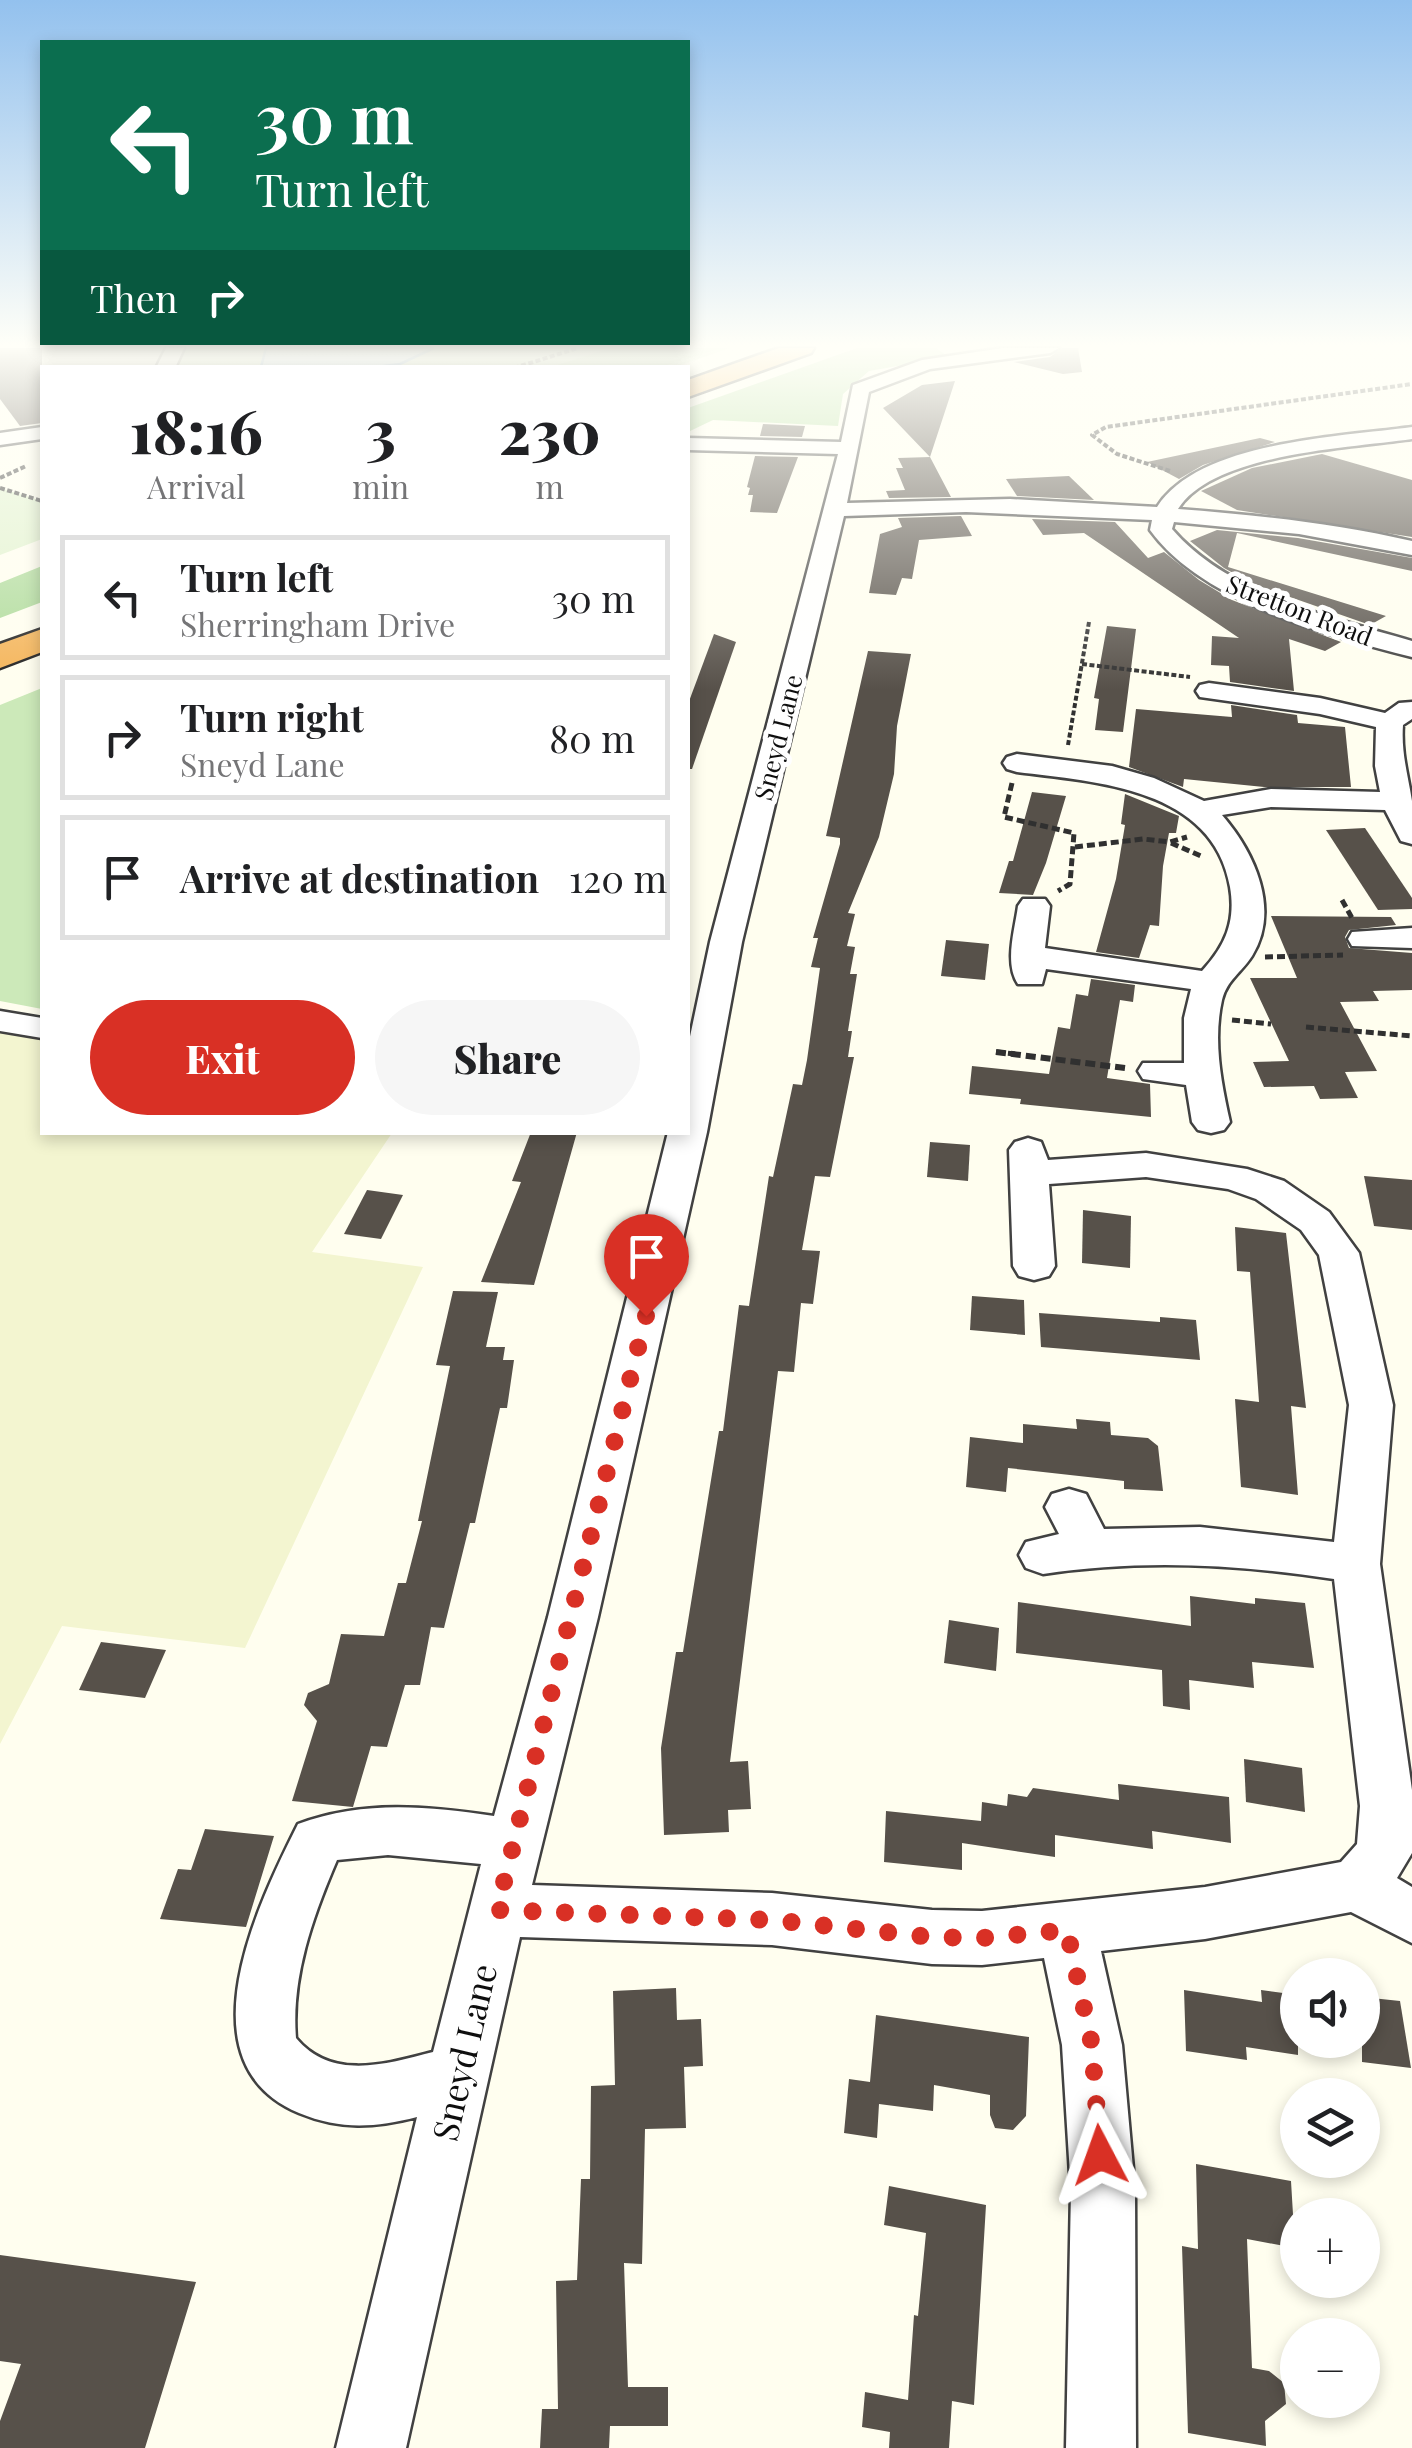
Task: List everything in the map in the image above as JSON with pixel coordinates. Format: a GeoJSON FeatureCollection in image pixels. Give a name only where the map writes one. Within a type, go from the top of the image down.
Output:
{"type":"FeatureCollection","features":[{"type":"Feature","properties":{"kind":"highway"},"geometry":{"type":"LineString","coordinates":[[0,634],[40,618]]}},
{"type":"Feature","properties":{"kind":"highway"},"geometry":{"type":"LineString","coordinates":[[0,657],[40,641]]}},
{"type":"Feature","properties":{"kind":"street","name":"Sneyd Lane"},"geometry":{"type":"LineString","coordinates":[[690,1089],[846,462]]}},
{"type":"Feature","properties":{"kind":"street"},"geometry":{"type":"LineString","coordinates":[[1163,514],[1196,479],[1246,462]]}},
{"type":"Feature","properties":{"kind":"street"},"geometry":{"type":"LineString","coordinates":[[834,510],[1000,503],[1281,524],[1412,548]]}},
{"type":"Feature","properties":{"kind":"street","name":"Stretton Road"},"geometry":{"type":"LineString","coordinates":[[1163,514],[1163,535],[1215,576],[1275,604],[1412,650]]}},
{"type":"Feature","properties":{"kind":"street"},"geometry":{"type":"LineString","coordinates":[[1208,688],[1401,714],[1387,747],[1393,801],[1412,835]]}},
{"type":"Feature","properties":{"kind":"street"},"geometry":{"type":"LineString","coordinates":[[1017,762],[1065,759],[1144,784],[1210,819],[1241,861],[1248,900],[1240,949],[1222,970],[1203,1018],[1200,1075],[1211,1122]]}},
{"type":"Feature","properties":{"kind":"street"},"geometry":{"type":"LineString","coordinates":[[1210,819],[1271,798],[1393,801]]}},
{"type":"Feature","properties":{"kind":"street"},"geometry":{"type":"LineString","coordinates":[[1034,906],[1029,967],[1222,970]]}},
{"type":"Feature","properties":{"kind":"street"},"geometry":{"type":"LineString","coordinates":[[1364,939],[1412,938]]}},
{"type":"Feature","properties":{"kind":"street"},"geometry":{"type":"LineString","coordinates":[[0,1021],[40,1028]]}},
{"type":"Feature","properties":{"kind":"street"},"geometry":{"type":"LineString","coordinates":[[1156,1071],[1200,1075]]}},
{"type":"Feature","properties":{"kind":"street","name":"Sneyd Lane"},"geometry":{"type":"LineString","coordinates":[[371,2448],[513,1844],[573,1617],[679,1135]]}},
{"type":"Feature","properties":{"kind":"street"},"geometry":{"type":"LineString","coordinates":[[497,1910],[772,1920],[932,1937],[982,1938],[1206,1913],[1357,1885],[1384,1853],[1387,1806],[1356,1564],[1371,1404],[1339,1253],[1316,1221],[1270,1190],[1233,1178],[1146,1165],[1028,1160],[1034,1266]]}},
{"type":"Feature","properties":{"kind":"street"},"geometry":{"type":"LineString","coordinates":[[1067,1536],[1212,1544],[1356,1564]]}},
{"type":"Feature","properties":{"kind":"street"},"geometry":{"type":"LineString","coordinates":[[458,2076],[370,2095],[337,2095],[310,2086],[288,2075],[266,2044],[268,1984],[302,1871],[318,1841],[338,1834],[382,1832],[513,1844]]}},
{"type":"Feature","properties":{"kind":"street"},"geometry":{"type":"LineString","coordinates":[[1357,1885],[1412,1917]]}},
{"type":"Feature","properties":{"kind":"street"},"geometry":{"type":"LineString","coordinates":[[1067,1930],[1092,2045],[1103,2191],[1101,2448]]}},
{"type":"Feature","properties":{"kind":"path"},"geometry":{"type":"LineString","coordinates":[[1144,462],[1196,479]]}},
{"type":"Feature","properties":{"kind":"path"},"geometry":{"type":"LineString","coordinates":[[0,476],[26,466]]}},
{"type":"Feature","properties":{"kind":"path"},"geometry":{"type":"LineString","coordinates":[[0,488],[40,499]]}},
{"type":"Feature","properties":{"kind":"path"},"geometry":{"type":"LineString","coordinates":[[1065,759],[1090,622]]}},
{"type":"Feature","properties":{"kind":"path"},"geometry":{"type":"LineString","coordinates":[[1082,664],[1208,688]]}},
{"type":"Feature","properties":{"kind":"path"},"geometry":{"type":"LineString","coordinates":[[1017,762],[1004,817],[1060,826],[1074,833],[1070,884],[1034,906]]}},
{"type":"Feature","properties":{"kind":"path"},"geometry":{"type":"LineString","coordinates":[[1075,847],[1144,839],[1170,842],[1210,819]]}},
{"type":"Feature","properties":{"kind":"path"},"geometry":{"type":"LineString","coordinates":[[1222,970],[1373,955],[1342,900]]}},
{"type":"Feature","properties":{"kind":"path"},"geometry":{"type":"LineString","coordinates":[[1306,1027],[1412,1036]]}},
{"type":"Feature","properties":{"kind":"path"},"geometry":{"type":"LineString","coordinates":[[996,1052],[1156,1071]]}},
{"type":"Feature","properties":{"kind":"green space"},"geometry":{"type":"Polygon","coordinates":[[[0,488],[40,500],[40,540],[0,555],[0,488]]]}},
{"type":"Feature","properties":{"kind":"green space"},"geometry":{"type":"Polygon","coordinates":[[[40,567],[40,603],[0,618],[0,583],[40,567]]]}},
{"type":"Feature","properties":{"kind":"green space"},"geometry":{"type":"Polygon","coordinates":[[[40,689],[40,1009],[0,1001],[0,705],[40,689]]]}},
{"type":"Feature","properties":{"kind":"green space"},"geometry":{"type":"Polygon","coordinates":[[[0,1032],[40,1040],[40,1135],[391,1135],[312,1252],[423,1267],[245,1648],[62,1626],[0,1744],[0,1032]]]}},
{"type":"Feature","properties":{"kind":"building"},"geometry":{"type":"Polygon","coordinates":[[[753,462],[796,462],[777,513],[750,512],[753,495],[748,495],[753,462]]]}},
{"type":"Feature","properties":{"kind":"building"},"geometry":{"type":"Polygon","coordinates":[[[900,462],[933,462],[951,497],[889,498],[886,491],[905,490],[896,468],[903,468],[900,462]]]}},
{"type":"Feature","properties":{"kind":"building"},"geometry":{"type":"Polygon","coordinates":[[[1147,462],[1212,462],[1203,465],[1179,479],[1147,462]]]}},
{"type":"Feature","properties":{"kind":"building"},"geometry":{"type":"Polygon","coordinates":[[[1281,462],[1351,462],[1412,480],[1412,537],[1237,510],[1201,491],[1252,468],[1281,462]]]}},
{"type":"Feature","properties":{"kind":"building"},"geometry":{"type":"Polygon","coordinates":[[[1069,476],[1094,500],[1017,496],[1006,479],[1069,476]]]}},
{"type":"Feature","properties":{"kind":"building"},"geometry":{"type":"Polygon","coordinates":[[[961,516],[972,536],[919,540],[912,579],[902,578],[896,595],[869,593],[880,534],[902,527],[898,518],[961,516]]]}},
{"type":"Feature","properties":{"kind":"building"},"geometry":{"type":"Polygon","coordinates":[[[1032,519],[1115,522],[1148,558],[1164,552],[1232,600],[1341,642],[1325,651],[1289,639],[1294,691],[1230,682],[1229,666],[1211,665],[1212,636],[1239,638],[1084,533],[1043,535],[1032,519]]]}},
{"type":"Feature","properties":{"kind":"building"},"geometry":{"type":"Polygon","coordinates":[[[1217,530],[1298,538],[1412,558],[1412,571],[1237,533],[1228,567],[1386,616],[1370,625],[1253,584],[1224,568],[1190,541],[1217,530]]]}},
{"type":"Feature","properties":{"kind":"building"},"geometry":{"type":"Polygon","coordinates":[[[1107,626],[1136,629],[1123,732],[1095,730],[1099,699],[1094,698],[1107,626]]]}},
{"type":"Feature","properties":{"kind":"building"},"geometry":{"type":"Polygon","coordinates":[[[714,634],[736,642],[692,769],[690,699],[714,634]]]}},
{"type":"Feature","properties":{"kind":"building"},"geometry":{"type":"Polygon","coordinates":[[[868,651],[911,654],[897,726],[894,774],[879,837],[848,913],[855,914],[847,946],[855,947],[850,974],[857,974],[848,1031],[852,1031],[848,1057],[854,1057],[830,1177],[815,1176],[802,1250],[820,1251],[813,1304],[801,1303],[794,1372],[778,1371],[730,1762],[748,1761],[751,1809],[728,1810],[729,1832],[664,1835],[661,1748],[676,1652],[683,1652],[719,1431],[723,1431],[739,1305],[749,1306],[769,1176],[773,1177],[793,1084],[802,1085],[807,1060],[820,968],[811,967],[818,938],[813,938],[840,844],[840,838],[826,836],[868,651]]]}},
{"type":"Feature","properties":{"kind":"building"},"geometry":{"type":"Polygon","coordinates":[[[1231,705],[1297,715],[1298,723],[1345,727],[1351,787],[1264,787],[1184,779],[1183,787],[1129,767],[1136,709],[1232,717],[1231,705]]]}},
{"type":"Feature","properties":{"kind":"building"},"geometry":{"type":"Polygon","coordinates":[[[1032,792],[1066,796],[1046,863],[1033,895],[999,893],[1009,861],[1013,861],[1032,792]]]}},
{"type":"Feature","properties":{"kind":"building"},"geometry":{"type":"Polygon","coordinates":[[[1125,794],[1179,816],[1176,833],[1169,833],[1163,866],[1159,926],[1150,925],[1139,958],[1096,952],[1116,879],[1125,825],[1121,824],[1125,794]]]}},
{"type":"Feature","properties":{"kind":"building"},"geometry":{"type":"Polygon","coordinates":[[[1365,828],[1412,898],[1412,909],[1378,910],[1326,830],[1365,828]]]}},
{"type":"Feature","properties":{"kind":"building"},"geometry":{"type":"Polygon","coordinates":[[[1271,916],[1391,917],[1396,925],[1349,930],[1345,937],[1349,948],[1412,953],[1412,990],[1373,991],[1379,1001],[1340,1002],[1377,1071],[1345,1072],[1358,1098],[1320,1099],[1314,1086],[1264,1087],[1253,1062],[1289,1061],[1250,978],[1297,978],[1271,916]]]}},
{"type":"Feature","properties":{"kind":"building"},"geometry":{"type":"Polygon","coordinates":[[[946,940],[989,944],[985,980],[941,976],[946,940]]]}},
{"type":"Feature","properties":{"kind":"building"},"geometry":{"type":"Polygon","coordinates":[[[1091,979],[1135,985],[1133,1002],[1120,1000],[1107,1078],[1150,1084],[1151,1117],[1020,1104],[1021,1099],[969,1094],[972,1066],[1049,1074],[1058,1027],[1070,1029],[1076,994],[1088,996],[1091,979]]]}},
{"type":"Feature","properties":{"kind":"building"},"geometry":{"type":"Polygon","coordinates":[[[530,1135],[576,1135],[534,1285],[481,1282],[521,1182],[512,1181],[530,1135]]]}},
{"type":"Feature","properties":{"kind":"building"},"geometry":{"type":"Polygon","coordinates":[[[930,1142],[970,1145],[968,1181],[927,1177],[930,1142]]]}},
{"type":"Feature","properties":{"kind":"building"},"geometry":{"type":"Polygon","coordinates":[[[1364,1176],[1412,1180],[1412,1230],[1374,1226],[1364,1176]]]}},
{"type":"Feature","properties":{"kind":"building"},"geometry":{"type":"Polygon","coordinates":[[[367,1190],[403,1195],[381,1239],[344,1234],[367,1190]]]}},
{"type":"Feature","properties":{"kind":"building"},"geometry":{"type":"Polygon","coordinates":[[[1083,1210],[1131,1216],[1130,1268],[1082,1263],[1083,1210]]]}},
{"type":"Feature","properties":{"kind":"building"},"geometry":{"type":"Polygon","coordinates":[[[1235,1227],[1286,1233],[1306,1408],[1291,1406],[1298,1495],[1241,1487],[1235,1399],[1259,1402],[1250,1272],[1237,1271],[1235,1227]]]}},
{"type":"Feature","properties":{"kind":"building"},"geometry":{"type":"Polygon","coordinates":[[[453,1291],[498,1292],[486,1347],[505,1347],[503,1360],[514,1360],[507,1408],[500,1408],[475,1523],[470,1523],[444,1628],[431,1627],[420,1685],[405,1685],[387,1747],[371,1746],[353,1807],[292,1801],[317,1721],[304,1705],[308,1693],[329,1684],[341,1634],[384,1636],[398,1583],[406,1583],[422,1521],[418,1521],[450,1366],[436,1365],[453,1291]]]}},
{"type":"Feature","properties":{"kind":"building"},"geometry":{"type":"Polygon","coordinates":[[[972,1296],[1024,1300],[1025,1335],[970,1330],[972,1296]]]}},
{"type":"Feature","properties":{"kind":"building"},"geometry":{"type":"Polygon","coordinates":[[[1039,1313],[1160,1322],[1160,1317],[1196,1320],[1200,1360],[1041,1347],[1039,1313]]]}},
{"type":"Feature","properties":{"kind":"building"},"geometry":{"type":"Polygon","coordinates":[[[1076,1419],[1110,1422],[1111,1435],[1148,1438],[1158,1446],[1163,1491],[1124,1489],[1124,1481],[1008,1468],[1006,1492],[966,1487],[970,1437],[1023,1443],[1023,1424],[1077,1429],[1076,1419]]]}},
{"type":"Feature","properties":{"kind":"building"},"geometry":{"type":"Polygon","coordinates":[[[1190,1596],[1255,1604],[1255,1598],[1305,1603],[1314,1668],[1252,1662],[1254,1688],[1189,1680],[1190,1710],[1163,1706],[1162,1670],[1016,1653],[1018,1602],[1191,1626],[1190,1596]]]}},
{"type":"Feature","properties":{"kind":"building"},"geometry":{"type":"Polygon","coordinates":[[[949,1620],[999,1628],[996,1671],[944,1663],[949,1620]]]}},
{"type":"Feature","properties":{"kind":"building"},"geometry":{"type":"Polygon","coordinates":[[[101,1642],[166,1650],[145,1698],[79,1690],[101,1642]]]}},
{"type":"Feature","properties":{"kind":"building"},"geometry":{"type":"Polygon","coordinates":[[[1244,1759],[1302,1768],[1305,1812],[1246,1802],[1244,1759]]]}},
{"type":"Feature","properties":{"kind":"building"},"geometry":{"type":"Polygon","coordinates":[[[1118,1784],[1229,1797],[1231,1843],[1152,1831],[1153,1849],[1055,1835],[1055,1857],[962,1843],[962,1870],[884,1862],[886,1811],[981,1821],[982,1802],[1007,1806],[1008,1794],[1027,1797],[1033,1788],[1119,1800],[1118,1784]]]}},
{"type":"Feature","properties":{"kind":"building"},"geometry":{"type":"Polygon","coordinates":[[[205,1829],[274,1836],[246,1927],[160,1919],[178,1869],[191,1870],[205,1829]]]}},
{"type":"Feature","properties":{"kind":"building"},"geometry":{"type":"Polygon","coordinates":[[[676,1988],[677,2020],[701,2019],[703,2066],[684,2067],[686,2128],[645,2129],[642,2264],[624,2263],[628,2387],[668,2387],[668,2426],[610,2426],[609,2448],[540,2448],[542,2409],[558,2409],[556,2281],[577,2280],[581,2179],[590,2179],[591,2086],[615,2085],[613,1991],[676,1988]]]}},
{"type":"Feature","properties":{"kind":"building"},"geometry":{"type":"Polygon","coordinates":[[[1184,1990],[1262,2002],[1261,1990],[1280,1993],[1280,2052],[1246,2047],[1247,2060],[1186,2051],[1184,1990]]]}},
{"type":"Feature","properties":{"kind":"building"},"geometry":{"type":"Polygon","coordinates":[[[1380,1999],[1400,2001],[1411,2068],[1362,2062],[1362,2058],[1380,2058],[1380,1999]]]}},
{"type":"Feature","properties":{"kind":"building"},"geometry":{"type":"Polygon","coordinates":[[[876,2015],[1029,2037],[1026,2116],[1013,2130],[995,2128],[990,2095],[934,2085],[933,2111],[879,2104],[877,2138],[844,2133],[849,2079],[870,2082],[876,2015]]]}},
{"type":"Feature","properties":{"kind":"building"},"geometry":{"type":"Polygon","coordinates":[[[1196,2164],[1291,2181],[1292,2198],[1280,2198],[1280,2245],[1247,2239],[1252,2368],[1269,2371],[1280,2380],[1280,2409],[1265,2421],[1266,2446],[1188,2433],[1182,2246],[1198,2249],[1196,2164]]]}},
{"type":"Feature","properties":{"kind":"building"},"geometry":{"type":"Polygon","coordinates":[[[889,2186],[986,2205],[974,2405],[952,2401],[949,2448],[889,2448],[890,2432],[862,2427],[865,2392],[908,2400],[914,2315],[918,2316],[926,2233],[884,2225],[889,2186]]]}},
{"type":"Feature","properties":{"kind":"building"},"geometry":{"type":"Polygon","coordinates":[[[0,2255],[196,2282],[145,2448],[0,2448],[0,2421],[21,2364],[0,2361],[0,2255]]]}},
{"type":"Feature","properties":{"kind":"route"},"geometry":{"type":"LineString","coordinates":[[646,1316],[497,1910],[772,1920],[932,1937],[982,1938],[1067,1930],[1092,2045],[1100,2155]]}}]}
